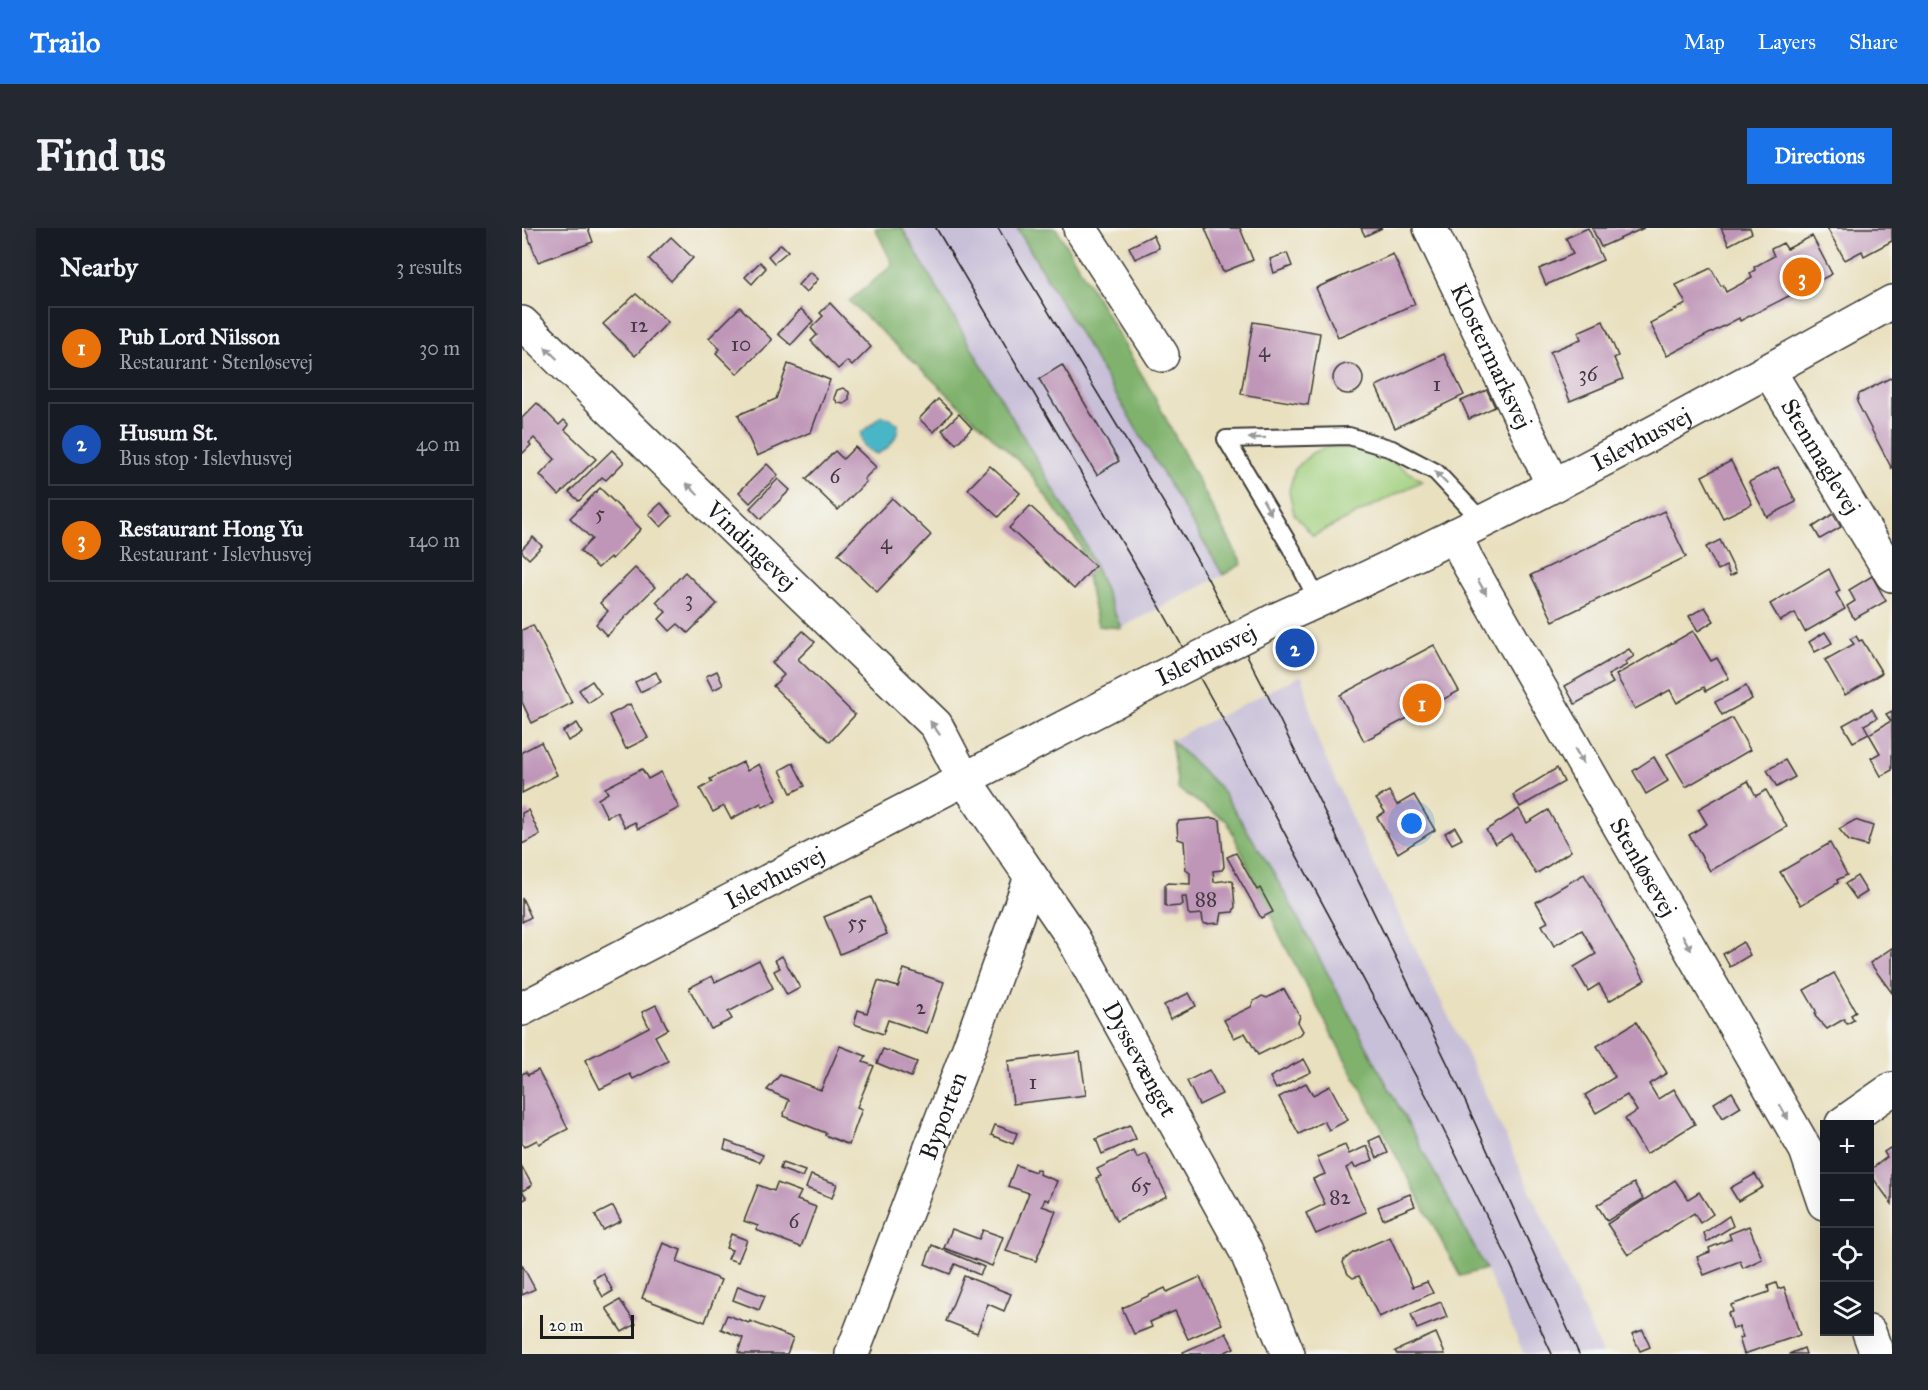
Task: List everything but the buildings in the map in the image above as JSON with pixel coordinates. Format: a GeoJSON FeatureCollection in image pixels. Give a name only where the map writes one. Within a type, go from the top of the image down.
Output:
{"type":"FeatureCollection","features":[{"type":"Feature","properties":{"kind":"street"},"geometry":{"type":"LineString","coordinates":[[1080,228],[1162,355]]}},
{"type":"Feature","properties":{"kind":"street","name":"Klostermarksvej"},"geometry":{"type":"LineString","coordinates":[[1430,228],[1553,485]]}},
{"type":"Feature","properties":{"kind":"street","name":"Islevhusvej"},"geometry":{"type":"LineString","coordinates":[[522,1009],[1142,687],[1273,621],[1468,528],[1651,435],[1892,302]]}},
{"type":"Feature","properties":{"kind":"street","name":"Vindingevej"},"geometry":{"type":"LineString","coordinates":[[522,323],[936,726],[964,779]]}},
{"type":"Feature","properties":{"kind":"street","name":"Stenmaglevej"},"geometry":{"type":"LineString","coordinates":[[1769,371],[1892,575]]}},
{"type":"Feature","properties":{"kind":"street","name":"Stenløsevej"},"geometry":{"type":"LineString","coordinates":[[1468,528],[1467,563],[1815,1144],[1820,1177]]}},
{"type":"Feature","properties":{"kind":"street","name":"Dyssevænget"},"geometry":{"type":"LineString","coordinates":[[964,779],[1073,938],[1246,1251],[1288,1354]]}},
{"type":"Feature","properties":{"kind":"street","name":"Byporten"},"geometry":{"type":"LineString","coordinates":[[852,1354],[969,1048],[1031,877]]}},
{"type":"Feature","properties":{"kind":"street"},"geometry":{"type":"LineString","coordinates":[[1849,1120],[1892,1089]]}},
{"type":"Feature","properties":{"kind":"street"},"geometry":{"type":"LineString","coordinates":[[1870,1336],[1877,1354]]}},
{"type":"Feature","properties":{"kind":"lane"},"geometry":{"type":"LineString","coordinates":[[1318,601],[1291,548],[1226,439],[1349,436],[1392,449],[1436,472],[1468,528]]}},
{"type":"Feature","properties":{"kind":"shaded area"},"geometry":{"type":"Polygon","coordinates":[[[902,228],[1017,228],[1223,575],[1121,628],[1085,543],[902,228]]]}},
{"type":"Feature","properties":{"kind":"shaded area"},"geometry":{"type":"Polygon","coordinates":[[[1302,675],[1318,741],[1355,825],[1476,1073],[1552,1238],[1602,1354],[1524,1354],[1486,1269],[1272,870],[1221,789],[1171,740],[1302,675]]]}},
{"type":"Feature","properties":{"kind":"green space"},"geometry":{"type":"Polygon","coordinates":[[[875,228],[902,228],[1085,543],[1121,628],[1098,626],[1080,545],[1027,469],[849,301],[893,265],[875,228]]]}},
{"type":"Feature","properties":{"kind":"green space"},"geometry":{"type":"Polygon","coordinates":[[[1017,228],[1056,228],[1152,392],[1242,564],[1223,575],[1017,228]]]}},
{"type":"Feature","properties":{"kind":"green space"},"geometry":{"type":"Polygon","coordinates":[[[1328,447],[1365,449],[1392,461],[1422,481],[1313,536],[1294,514],[1289,491],[1295,469],[1312,453],[1328,447]]]}},
{"type":"Feature","properties":{"kind":"green space"},"geometry":{"type":"Polygon","coordinates":[[[1171,740],[1221,789],[1272,870],[1486,1269],[1460,1276],[1283,942],[1227,821],[1178,789],[1171,740]]]}},
{"type":"Feature","properties":{"kind":"water"},"geometry":{"type":"Polygon","coordinates":[[[881,416],[890,418],[898,424],[898,429],[892,442],[877,454],[865,447],[861,433],[881,416]]]}},
{"type":"Feature","properties":{"kind":"tram line"},"geometry":{"type":"LineString","coordinates":[[936,228],[1159,605],[1223,719],[1426,1095],[1508,1259],[1552,1354]]}},
{"type":"Feature","properties":{"kind":"tram line"},"geometry":{"type":"LineString","coordinates":[[998,228],[1208,579],[1268,696],[1456,1081],[1579,1354]]}},
{"type":"Feature","properties":{"kind":"place","name":"Restaurant Hong Yu"},"geometry":{"type":"Point","coordinates":[1802,277]}},
{"type":"Feature","properties":{"kind":"place","name":"Husum St."},"geometry":{"type":"Point","coordinates":[1295,648]}},
{"type":"Feature","properties":{"kind":"place","name":"Pub Lord Nilsson"},"geometry":{"type":"Point","coordinates":[1422,703]}}]}
